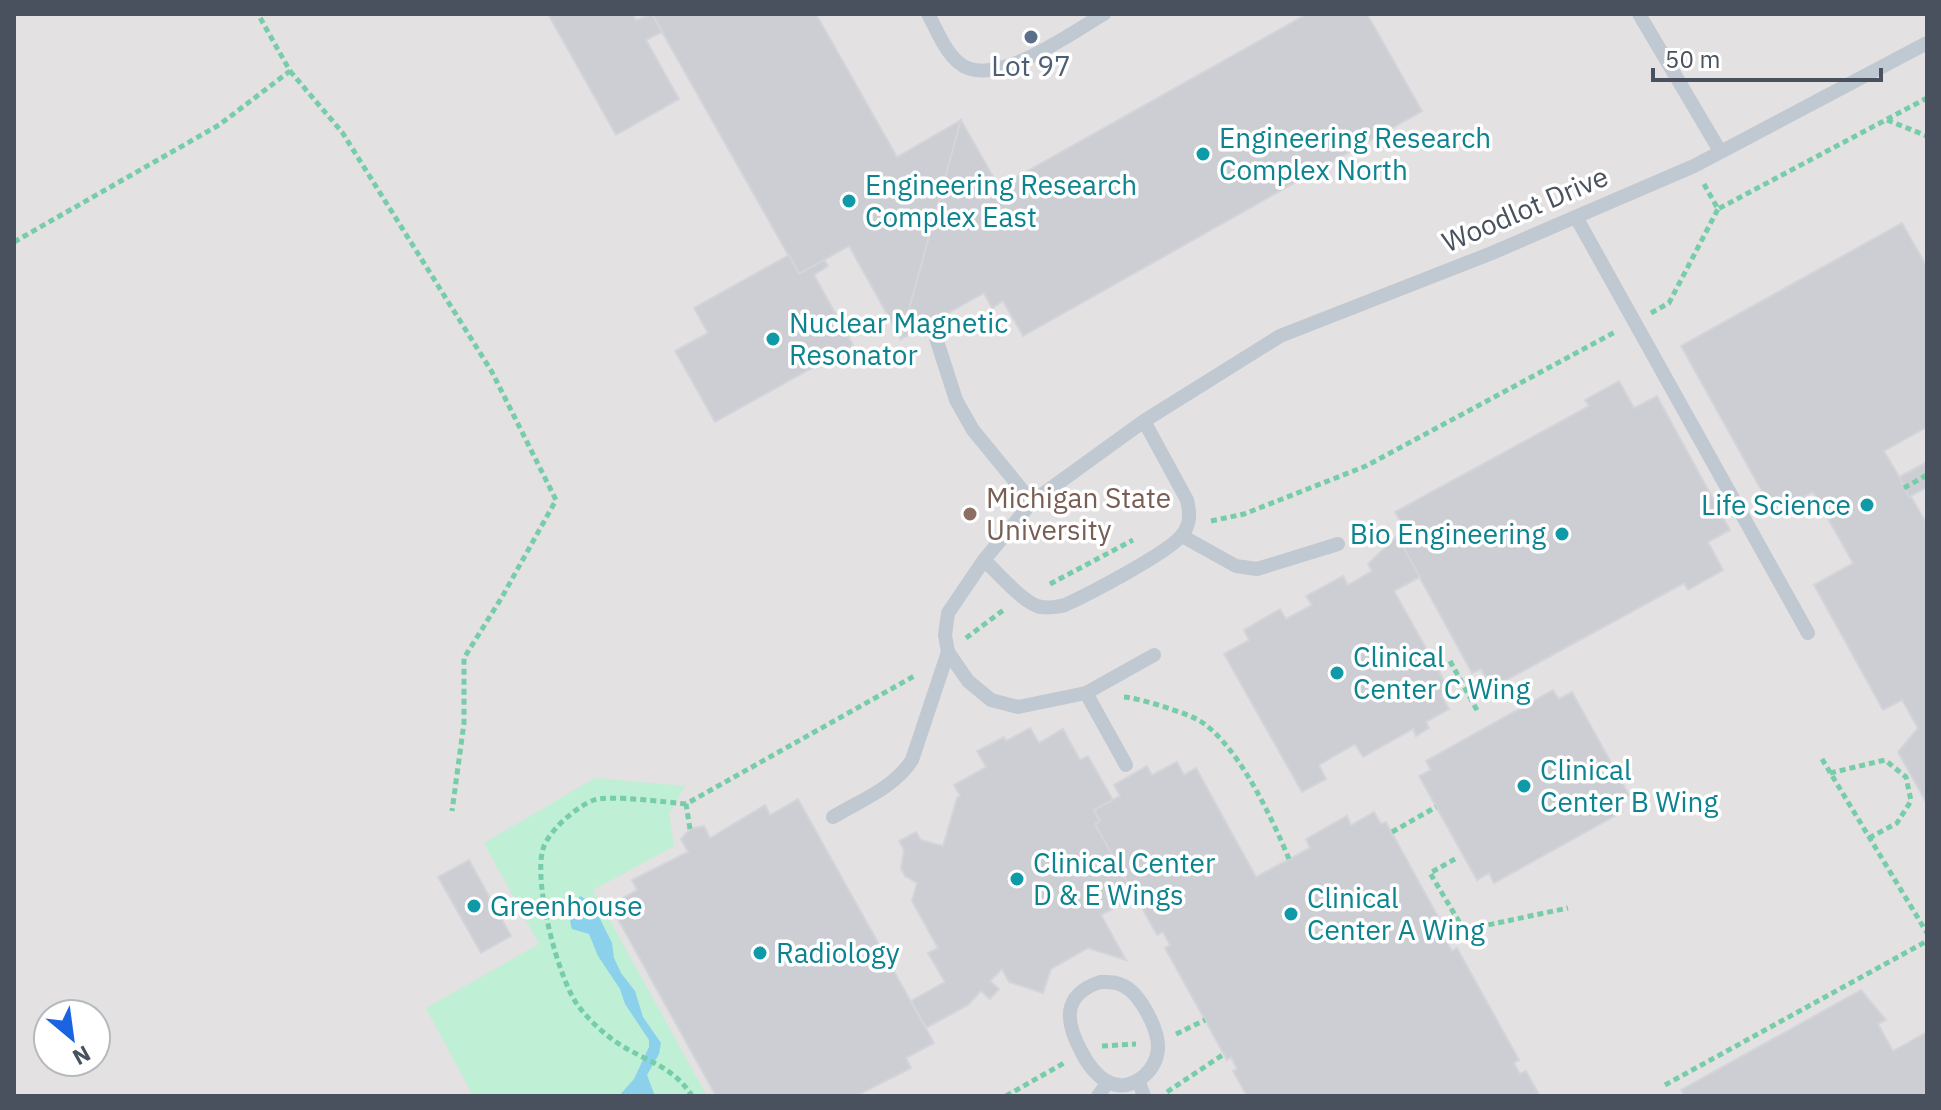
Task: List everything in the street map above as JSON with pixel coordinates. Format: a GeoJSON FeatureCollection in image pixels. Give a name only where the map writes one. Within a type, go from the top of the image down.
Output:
{"type":"FeatureCollection","features":[{"type":"Feature","properties":{"kind":"lane"},"geometry":{"type":"LineString","coordinates":[[928,14],[959,64],[972,71],[986,72],[1012,66],[1104,14]]}},
{"type":"Feature","properties":{"kind":"lane"},"geometry":{"type":"LineString","coordinates":[[1639,14],[1720,151]]}},
{"type":"Feature","properties":{"kind":"lane","name":"Woodlot Drive"},"geometry":{"type":"LineString","coordinates":[[833,817],[892,783],[912,760],[948,652],[945,635],[948,613],[984,560],[1032,502],[1144,421],[1280,336],[1492,253],[1694,166],[1927,43]]}},
{"type":"Feature","properties":{"kind":"lane"},"geometry":{"type":"LineString","coordinates":[[1576,217],[1808,633]]}},
{"type":"Feature","properties":{"kind":"lane"},"geometry":{"type":"LineString","coordinates":[[936,338],[956,400],[973,430],[1032,502]]}},
{"type":"Feature","properties":{"kind":"lane"},"geometry":{"type":"LineString","coordinates":[[984,560],[1039,607],[1062,606],[1150,559],[1182,536],[1190,514],[1187,500],[1144,421]]}},
{"type":"Feature","properties":{"kind":"lane"},"geometry":{"type":"LineString","coordinates":[[1182,536],[1236,566],[1257,569],[1338,544]]}},
{"type":"Feature","properties":{"kind":"lane"},"geometry":{"type":"LineString","coordinates":[[948,652],[968,681],[991,700],[1018,707],[1086,693],[1154,655]]}},
{"type":"Feature","properties":{"kind":"lane"},"geometry":{"type":"LineString","coordinates":[[1086,693],[1126,765]]}},
{"type":"Feature","properties":{"kind":"lane"},"geometry":{"type":"LineString","coordinates":[[1100,982],[1124,985],[1140,1003],[1158,1042],[1154,1064],[1138,1080],[1118,1084],[1097,1076],[1070,1027],[1072,1003],[1079,993],[1100,982]]}},
{"type":"Feature","properties":{"kind":"lane"},"geometry":{"type":"LineString","coordinates":[[1138,1080],[1144,1096]]}},
{"type":"Feature","properties":{"kind":"lane"},"geometry":{"type":"LineString","coordinates":[[1098,1096],[1108,1082]]}},
{"type":"Feature","properties":{"kind":"path"},"geometry":{"type":"LineString","coordinates":[[258,14],[290,71],[342,132],[492,372],[556,500],[464,658],[464,723],[452,811]]}},
{"type":"Feature","properties":{"kind":"path"},"geometry":{"type":"LineString","coordinates":[[14,242],[219,125],[290,71]]}},
{"type":"Feature","properties":{"kind":"path"},"geometry":{"type":"LineString","coordinates":[[1694,166],[1718,209],[1927,98]]}},
{"type":"Feature","properties":{"kind":"path"},"geometry":{"type":"LineString","coordinates":[[1887,120],[1927,136]]}},
{"type":"Feature","properties":{"kind":"path"},"geometry":{"type":"LineString","coordinates":[[1904,488],[1927,475]]}},
{"type":"Feature","properties":{"kind":"path"},"geometry":{"type":"LineString","coordinates":[[1450,661],[1478,712]]}},
{"type":"Feature","properties":{"kind":"path"},"geometry":{"type":"LineString","coordinates":[[1086,693],[1133,697],[1199,720],[1230,749],[1276,827],[1289,859]]}},
{"type":"Feature","properties":{"kind":"path"},"geometry":{"type":"LineString","coordinates":[[1822,759],[1927,933]]}},
{"type":"Feature","properties":{"kind":"path"},"geometry":{"type":"LineString","coordinates":[[1830,773],[1885,760],[1906,777],[1911,801],[1897,823],[1869,838]]}},
{"type":"Feature","properties":{"kind":"path"},"geometry":{"type":"LineString","coordinates":[[686,804],[596,799],[566,816],[543,847],[539,884],[552,945],[577,1005],[620,1044],[661,1065],[683,1081],[692,1096]]}},
{"type":"Feature","properties":{"kind":"path"},"geometry":{"type":"LineString","coordinates":[[1392,832],[1436,807]]}},
{"type":"Feature","properties":{"kind":"path"},"geometry":{"type":"LineString","coordinates":[[1455,859],[1430,873],[1464,930],[1568,908]]}},
{"type":"Feature","properties":{"kind":"path"},"geometry":{"type":"LineString","coordinates":[[1665,1085],[1927,941]]}},
{"type":"Feature","properties":{"kind":"path"},"geometry":{"type":"LineString","coordinates":[[1006,1096],[1082,1053]]}},
{"type":"Feature","properties":{"kind":"path"},"geometry":{"type":"LineString","coordinates":[[1169,1096],[1166,1090],[1224,1054]]}},
{"type":"Feature","properties":{"kind":"shaded area","name":"Michigan State University"},"geometry":{"type":"Polygon","coordinates":[[[14,14],[1927,14],[1927,1096],[14,1096],[14,14]]]}},
{"type":"Feature","properties":{"kind":"green space"},"geometry":{"type":"Polygon","coordinates":[[[595,778],[685,786],[669,813],[674,846],[593,890],[707,1096],[473,1096],[426,1008],[539,944],[484,843],[595,778]]]}},
{"type":"Feature","properties":{"kind":"water"},"geometry":{"type":"Polygon","coordinates":[[[580,896],[586,899],[588,908],[599,917],[612,943],[621,973],[635,991],[643,1017],[661,1043],[659,1054],[647,1075],[655,1096],[619,1096],[634,1079],[649,1047],[649,1040],[625,1004],[620,989],[598,956],[589,934],[572,929],[571,912],[580,896]]]}},
{"type":"Feature","properties":{"kind":"building"},"geometry":{"type":"Polygon","coordinates":[[[548,14],[633,14],[636,20],[652,14],[662,32],[646,40],[679,99],[616,135],[548,14]]]}},
{"type":"Feature","properties":{"kind":"building","name":"Engineering Research Complex East"},"geometry":{"type":"Polygon","coordinates":[[[652,14],[816,14],[897,157],[961,120],[901,339],[849,246],[799,274],[652,14]]]}},
{"type":"Feature","properties":{"kind":"building","name":"Engineering Research Complex North"},"geometry":{"type":"Polygon","coordinates":[[[1307,14],[1367,14],[1422,111],[1023,336],[1003,301],[992,308],[984,293],[901,339],[961,120],[999,187],[1307,14]]]}},
{"type":"Feature","properties":{"kind":"building","name":"Life Science"},"geometry":{"type":"Polygon","coordinates":[[[1902,223],[1927,267],[1927,427],[1884,451],[1927,524],[1927,804],[1898,752],[1918,728],[1902,700],[1883,710],[1814,585],[1853,563],[1813,492],[1774,513],[1681,346],[1902,223]]]}},
{"type":"Feature","properties":{"kind":"building","name":"Nuclear Magnetic Resonator"},"geometry":{"type":"Polygon","coordinates":[[[789,255],[799,274],[824,260],[828,266],[814,275],[853,345],[715,422],[675,351],[708,333],[694,308],[789,255]]]}},
{"type":"Feature","properties":{"kind":"building","name":"Bio Engineering"},"geometry":{"type":"Polygon","coordinates":[[[1619,381],[1634,408],[1657,396],[1730,530],[1708,542],[1723,570],[1688,590],[1684,583],[1492,688],[1481,669],[1472,673],[1397,536],[1406,532],[1395,512],[1589,406],[1585,400],[1619,381]]]}},
{"type":"Feature","properties":{"kind":"building"},"geometry":{"type":"Polygon","coordinates":[[[1927,462],[1927,487],[1909,497],[1899,477],[1927,462]]]}},
{"type":"Feature","properties":{"kind":"building","name":"Clinical Center C Wing"},"geometry":{"type":"Polygon","coordinates":[[[1397,536],[1420,577],[1394,591],[1450,691],[1442,696],[1449,709],[1426,722],[1429,728],[1416,736],[1413,729],[1363,757],[1355,744],[1319,765],[1326,779],[1302,792],[1224,654],[1249,640],[1244,630],[1280,609],[1286,619],[1312,605],[1306,596],[1343,576],[1348,585],[1372,571],[1368,564],[1397,536]]]}},
{"type":"Feature","properties":{"kind":"building","name":"Clinical Center B Wing"},"geometry":{"type":"Polygon","coordinates":[[[1553,690],[1559,699],[1572,692],[1629,795],[1616,803],[1622,812],[1494,883],[1489,873],[1477,880],[1419,776],[1431,770],[1426,761],[1553,690]]]}},
{"type":"Feature","properties":{"kind":"building","name":"Clinical Center D & E Wings"},"geometry":{"type":"Polygon","coordinates":[[[1030,728],[1039,743],[1063,729],[1080,760],[1088,756],[1113,800],[1094,810],[1100,821],[1095,824],[1136,896],[1101,915],[1126,960],[1088,948],[1051,969],[1043,993],[1009,982],[1002,969],[990,981],[999,989],[990,999],[981,991],[968,1005],[926,1028],[911,1001],[945,982],[928,953],[938,948],[912,901],[917,883],[905,876],[901,868],[904,850],[899,841],[916,832],[921,840],[943,846],[960,796],[954,785],[986,767],[977,751],[1030,728]]]}},
{"type":"Feature","properties":{"kind":"building","name":"Clinical Center A Wing"},"geometry":{"type":"Polygon","coordinates":[[[1177,762],[1184,775],[1196,768],[1256,877],[1310,848],[1306,839],[1347,816],[1351,825],[1374,812],[1381,824],[1386,822],[1448,935],[1444,937],[1452,951],[1457,948],[1519,1060],[1514,1063],[1520,1074],[1526,1071],[1540,1096],[1247,1096],[1233,1071],[1237,1069],[1231,1057],[1227,1060],[1165,948],[1170,945],[1163,932],[1157,935],[1095,824],[1100,821],[1094,810],[1120,796],[1114,785],[1147,766],[1152,775],[1177,762]]]}},
{"type":"Feature","properties":{"kind":"building","name":"Radiology"},"geometry":{"type":"Polygon","coordinates":[[[798,799],[934,1043],[906,1058],[911,1068],[856,1096],[716,1096],[610,905],[637,890],[632,880],[688,852],[681,839],[690,829],[704,826],[710,838],[765,805],[770,815],[798,799]]]}},
{"type":"Feature","properties":{"kind":"building","name":"Greenhouse"},"geometry":{"type":"Polygon","coordinates":[[[469,860],[511,936],[481,953],[438,877],[469,860]]]}},
{"type":"Feature","properties":{"kind":"building"},"geometry":{"type":"Polygon","coordinates":[[[1861,990],[1886,1020],[1878,1024],[1893,1051],[1927,1032],[1927,1096],[1684,1096],[1681,1090],[1861,990]]]}},
{"type":"Feature","properties":{"kind":"place","name":"Lot 97"},"geometry":{"type":"Point","coordinates":[1031,37]}},
{"type":"Feature","properties":{"kind":"place","name":"Engineering Research Complex North"},"geometry":{"type":"Point","coordinates":[1203,154]}},
{"type":"Feature","properties":{"kind":"place","name":"Engineering Research Complex East"},"geometry":{"type":"Point","coordinates":[849,201]}},
{"type":"Feature","properties":{"kind":"place","name":"Nuclear Magnetic Resonator"},"geometry":{"type":"Point","coordinates":[773,339]}},
{"type":"Feature","properties":{"kind":"place","name":"Life Science"},"geometry":{"type":"Point","coordinates":[1867,505]}},
{"type":"Feature","properties":{"kind":"place","name":"Michigan State University"},"geometry":{"type":"Point","coordinates":[970,514]}},
{"type":"Feature","properties":{"kind":"place","name":"Bio Engineering"},"geometry":{"type":"Point","coordinates":[1562,534]}},
{"type":"Feature","properties":{"kind":"place","name":"Clinical Center C Wing"},"geometry":{"type":"Point","coordinates":[1337,673]}},
{"type":"Feature","properties":{"kind":"place","name":"Clinical Center B Wing"},"geometry":{"type":"Point","coordinates":[1524,786]}},
{"type":"Feature","properties":{"kind":"place","name":"Clinical Center D & E Wings"},"geometry":{"type":"Point","coordinates":[1017,879]}},
{"type":"Feature","properties":{"kind":"place","name":"Greenhouse"},"geometry":{"type":"Point","coordinates":[474,906]}},
{"type":"Feature","properties":{"kind":"place","name":"Clinical Center A Wing"},"geometry":{"type":"Point","coordinates":[1291,914]}},
{"type":"Feature","properties":{"kind":"place","name":"Radiology"},"geometry":{"type":"Point","coordinates":[760,953]}}]}
